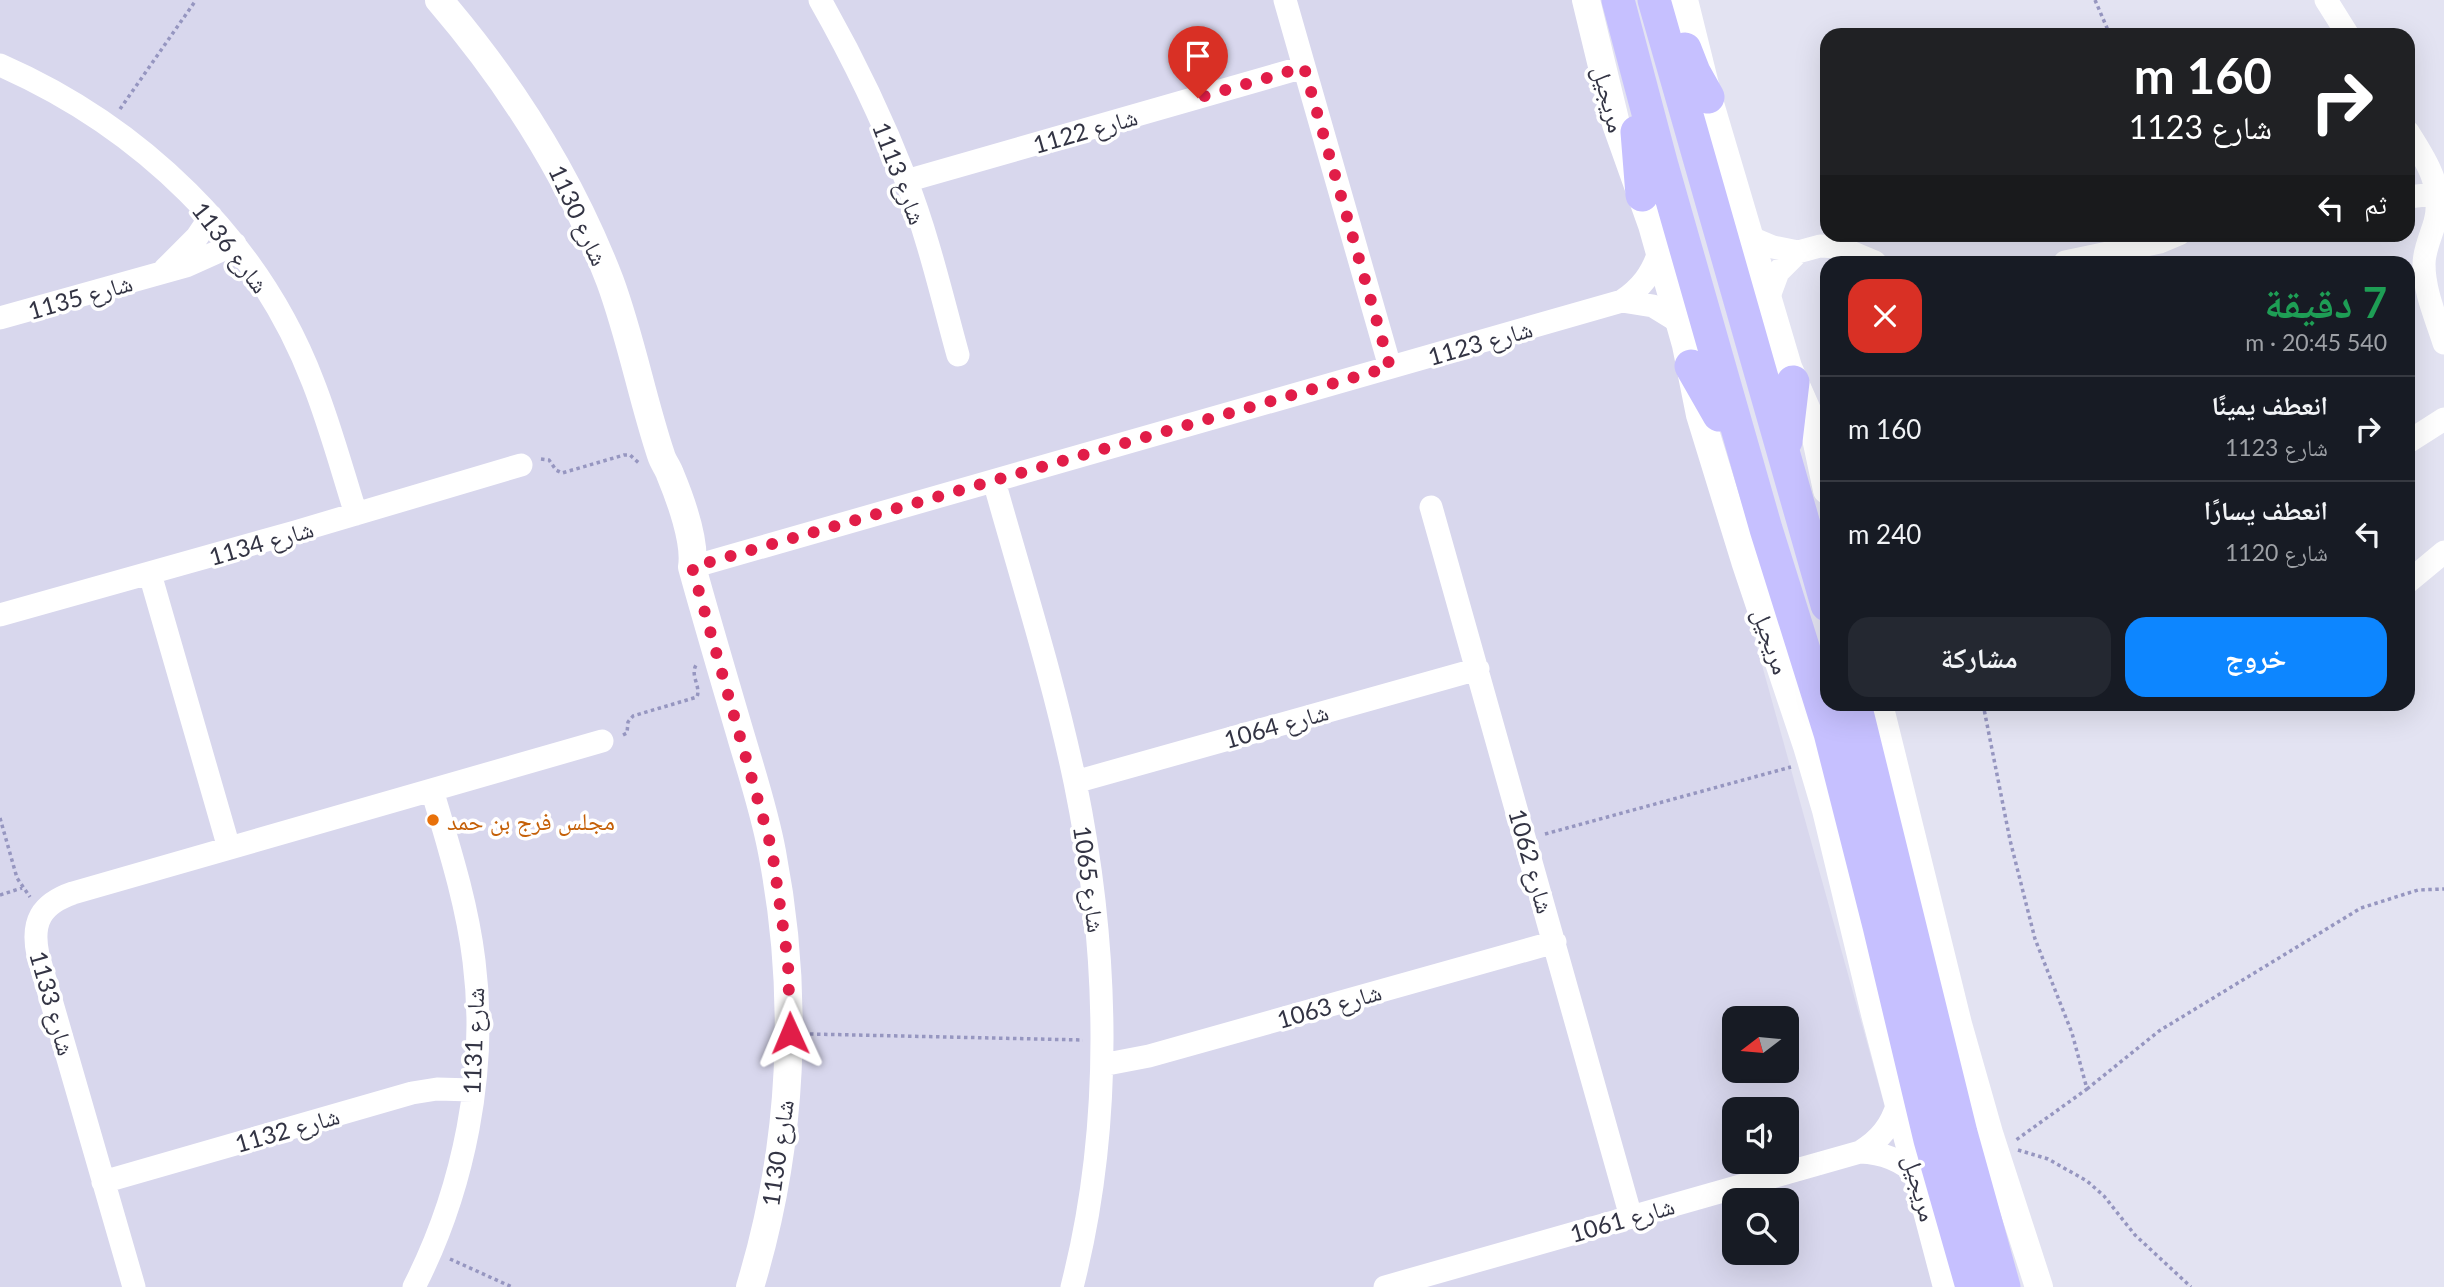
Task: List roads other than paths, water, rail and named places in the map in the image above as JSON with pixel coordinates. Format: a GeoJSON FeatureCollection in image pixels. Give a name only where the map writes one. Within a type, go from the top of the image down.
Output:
{"type":"FeatureCollection","features":[{"type":"Feature","properties":{"kind":"main road"},"geometry":{"type":"LineString","coordinates":[[1608,0],[1636,126],[1642,195]]}},
{"type":"Feature","properties":{"kind":"main road","name":"مريجيل"},"geometry":{"type":"LineString","coordinates":[[1618,0],[1661,162],[1766,529],[1820,701]]}},
{"type":"Feature","properties":{"kind":"main road"},"geometry":{"type":"LineString","coordinates":[[1654,0],[1820,580]]}},
{"type":"Feature","properties":{"kind":"main road"},"geometry":{"type":"LineString","coordinates":[[1670,0],[1694,72],[1708,97]]}},
{"type":"Feature","properties":{"kind":"main road"},"geometry":{"type":"LineString","coordinates":[[1691,366],[1719,416],[1766,529]]}},
{"type":"Feature","properties":{"kind":"main road"},"geometry":{"type":"LineString","coordinates":[[1784,454],[1793,382]]}},
{"type":"Feature","properties":{"kind":"main road","name":"مريجيل"},"geometry":{"type":"LineString","coordinates":[[1823,711],[1879,926],[1930,1140],[1972,1287]]}},
{"type":"Feature","properties":{"kind":"main road"},"geometry":{"type":"LineString","coordinates":[[1857,711],[1961,1133],[2004,1287]]}},
{"type":"Feature","properties":{"kind":"street","name":"شارع 1130"},"geometry":{"type":"LineString","coordinates":[[439,0],[504,82],[563,178],[610,281],[662,458],[676,488],[691,545],[692,567],[772,850],[788,962],[790,1033],[785,1121],[777,1174],[765,1234],[750,1287]]}},
{"type":"Feature","properties":{"kind":"street","name":"شارع 1113"},"geometry":{"type":"LineString","coordinates":[[820,0],[845,44],[876,109],[906,181],[958,355]]}},
{"type":"Feature","properties":{"kind":"street"},"geometry":{"type":"LineString","coordinates":[[1285,0],[1390,367]]}},
{"type":"Feature","properties":{"kind":"street","name":"مريجيل"},"geometry":{"type":"LineString","coordinates":[[1586,0],[1616,124],[1642,195],[1679,322],[1700,415],[1812,761],[1947,1287]]}},
{"type":"Feature","properties":{"kind":"street"},"geometry":{"type":"LineString","coordinates":[[1684,0],[1708,97],[1749,237],[1793,382],[1813,424],[1820,457]]}},
{"type":"Feature","properties":{"kind":"street"},"geometry":{"type":"LineString","coordinates":[[2326,0],[2344,28]]}},
{"type":"Feature","properties":{"kind":"street","name":"شارع 1136"},"geometry":{"type":"LineString","coordinates":[[0,65],[42,83],[109,125],[161,165],[211,216],[234,244],[261,281],[288,327],[313,380],[356,514]]}},
{"type":"Feature","properties":{"kind":"street","name":"شارع 1122"},"geometry":{"type":"LineString","coordinates":[[906,181],[1304,67]]}},
{"type":"Feature","properties":{"kind":"street"},"geometry":{"type":"LineString","coordinates":[[2415,143],[2441,193],[2424,262],[2426,287],[2442,330]]}},
{"type":"Feature","properties":{"kind":"street"},"geometry":{"type":"LineString","coordinates":[[2415,196],[2441,193]]}},
{"type":"Feature","properties":{"kind":"street","name":"شارع 1135"},"geometry":{"type":"LineString","coordinates":[[159,273],[188,247],[211,216]]}},
{"type":"Feature","properties":{"kind":"street"},"geometry":{"type":"LineString","coordinates":[[1749,237],[1773,247],[1798,252],[1820,246],[1839,247],[1861,256]]}},
{"type":"Feature","properties":{"kind":"street"},"geometry":{"type":"LineString","coordinates":[[2094,256],[2160,242]]}},
{"type":"Feature","properties":{"kind":"street","name":"شارع 1135"},"geometry":{"type":"LineString","coordinates":[[0,318],[211,257],[234,244]]}},
{"type":"Feature","properties":{"kind":"street","name":"شارع 1123"},"geometry":{"type":"LineString","coordinates":[[1622,301],[1645,280],[1659,252]]}},
{"type":"Feature","properties":{"kind":"street"},"geometry":{"type":"LineString","coordinates":[[1768,299],[1778,272],[1798,252]]}},
{"type":"Feature","properties":{"kind":"street","name":"شارع 1123"},"geometry":{"type":"LineString","coordinates":[[692,567],[1622,301],[1653,306],[1679,322]]}},
{"type":"Feature","properties":{"kind":"street"},"geometry":{"type":"LineString","coordinates":[[2415,438],[2444,419]]}},
{"type":"Feature","properties":{"kind":"street","name":"شارع 1134"},"geometry":{"type":"LineString","coordinates":[[0,615],[150,574],[521,465]]}},
{"type":"Feature","properties":{"kind":"street","name":"شارع 1065"},"geometry":{"type":"LineString","coordinates":[[994,481],[1060,718],[1075,782],[1094,903],[1101,993],[1102,1065],[1099,1120],[1090,1197],[1072,1287]]}},
{"type":"Feature","properties":{"kind":"street","name":"شارع 1062"},"geometry":{"type":"LineString","coordinates":[[1431,507],[1527,839],[1631,1217]]}},
{"type":"Feature","properties":{"kind":"street"},"geometry":{"type":"LineString","coordinates":[[2415,576],[2444,552]]}},
{"type":"Feature","properties":{"kind":"street"},"geometry":{"type":"LineString","coordinates":[[150,574],[229,848],[602,741]]}},
{"type":"Feature","properties":{"kind":"street","name":"شارع 1064"},"geometry":{"type":"LineString","coordinates":[[1075,782],[1478,669]]}},
{"type":"Feature","properties":{"kind":"street"},"geometry":{"type":"LineString","coordinates":[[1881,711],[1958,1024],[1999,1149],[2039,1287]]}},
{"type":"Feature","properties":{"kind":"street","name":"شارع 1131"},"geometry":{"type":"LineString","coordinates":[[414,1287],[447,1210],[459,1168],[473,1090],[478,1022],[474,963],[466,911],[432,790]]}},
{"type":"Feature","properties":{"kind":"street","name":"شارع 1133"},"geometry":{"type":"LineString","coordinates":[[134,1287],[35,939],[37,923],[45,909],[57,898],[229,848]]}},
{"type":"Feature","properties":{"kind":"street","name":"شارع 1063"},"geometry":{"type":"LineString","coordinates":[[1102,1065],[1149,1056],[1555,942]]}},
{"type":"Feature","properties":{"kind":"street","name":"شارع 1132"},"geometry":{"type":"LineString","coordinates":[[103,1182],[412,1093],[451,1088],[473,1090]]}},
{"type":"Feature","properties":{"kind":"street","name":"شارع 1061"},"geometry":{"type":"LineString","coordinates":[[1385,1287],[1423,1282],[1631,1217],[1860,1152],[1885,1132],[1898,1103]]}},
{"type":"Feature","properties":{"kind":"street","name":"شارع 1061"},"geometry":{"type":"LineString","coordinates":[[1860,1152],[1892,1157],[1918,1175]]}},
{"type":"Feature","properties":{"kind":"place","name":"مجلس فرج بن حمد"},"geometry":{"type":"Point","coordinates":[433,820]}}]}
